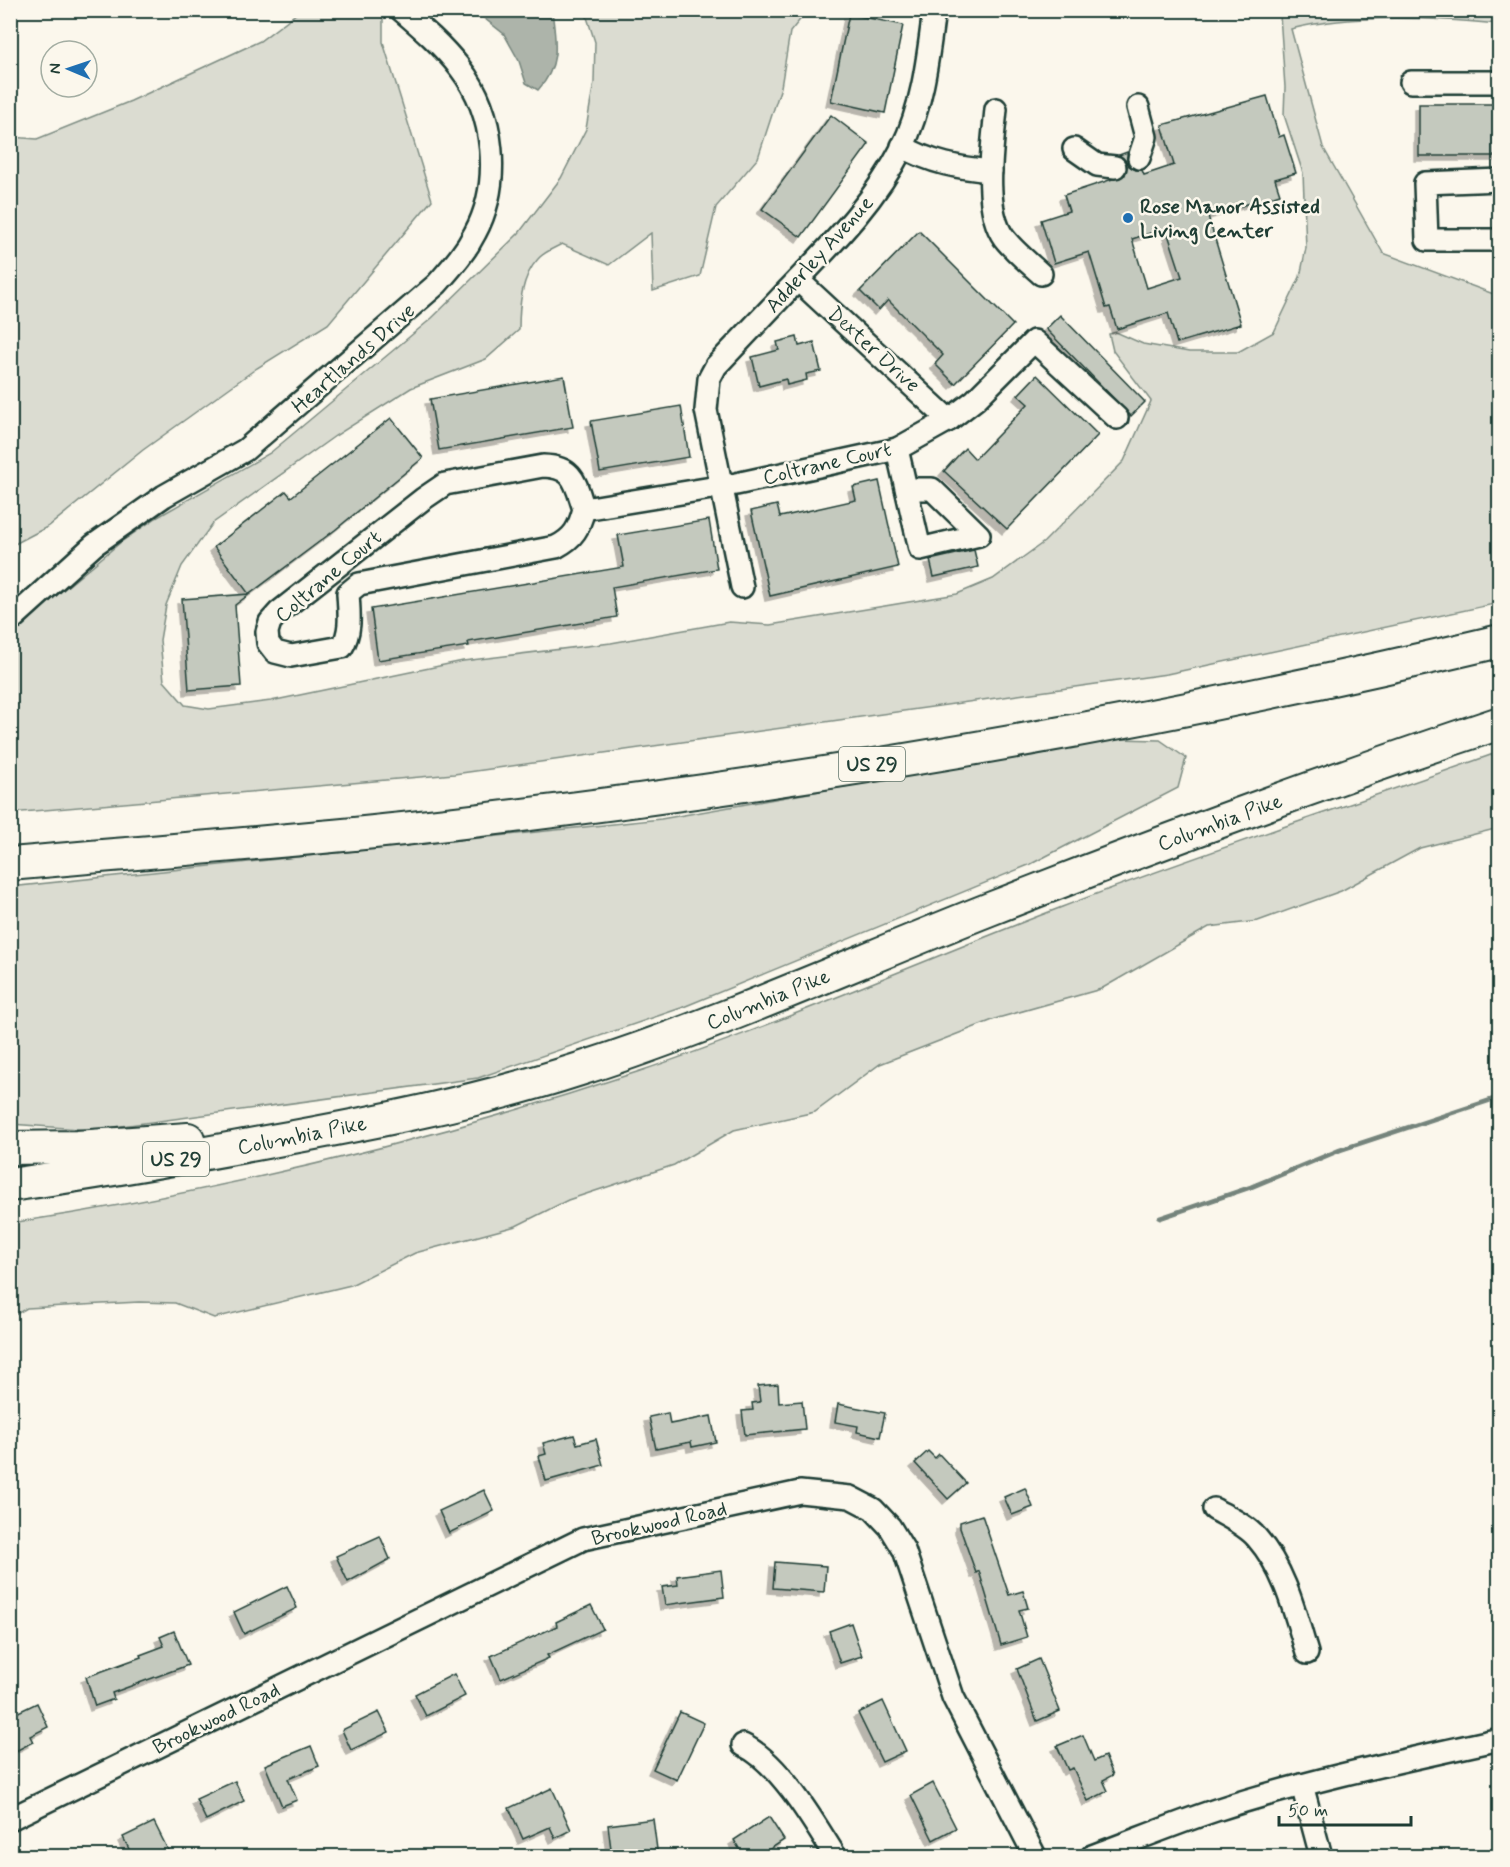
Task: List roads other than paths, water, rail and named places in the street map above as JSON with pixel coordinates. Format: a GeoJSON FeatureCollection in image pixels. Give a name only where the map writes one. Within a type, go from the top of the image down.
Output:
{"type":"FeatureCollection","features":[{"type":"Feature","properties":{"kind":"highway","name":"US 29"},"geometry":{"type":"LineString","coordinates":[[15,863],[238,846],[406,828],[834,770],[961,750],[1232,700],[1500,641]]}},
{"type":"Feature","properties":{"kind":"highway","name":"Columbia Pike"},"geometry":{"type":"LineString","coordinates":[[10,1185],[103,1172],[341,1129],[454,1105],[577,1070],[676,1036],[989,909],[1251,809],[1500,723]]}},
{"type":"Feature","properties":{"kind":"highway"},"geometry":{"type":"LineString","coordinates":[[10,1205],[106,1191],[251,1162],[344,1140],[454,1105]]}},
{"type":"Feature","properties":{"kind":"highway"},"geometry":{"type":"LineString","coordinates":[[10,1148],[77,1147],[341,1129]]}},
{"type":"Feature","properties":{"kind":"street","name":"Heartlands Drive"},"geometry":{"type":"LineString","coordinates":[[10,621],[94,545],[164,496],[253,443],[437,284],[462,256],[476,232],[488,202],[490,138],[481,104],[462,70],[444,48],[401,10]]}},
{"type":"Feature","properties":{"kind":"street","name":"Adderley Avenue"},"geometry":{"type":"LineString","coordinates":[[742,587],[706,410],[709,379],[716,366],[858,215],[885,178],[902,146],[925,77],[934,10]]}},
{"type":"Feature","properties":{"kind":"street"},"geometry":{"type":"LineString","coordinates":[[1411,82],[1500,81]]}},
{"type":"Feature","properties":{"kind":"street"},"geometry":{"type":"LineString","coordinates":[[1138,107],[1146,137],[1139,158]]}},
{"type":"Feature","properties":{"kind":"street"},"geometry":{"type":"LineString","coordinates":[[996,109],[991,171],[994,217],[1004,238],[1041,274]]}},
{"type":"Feature","properties":{"kind":"street"},"geometry":{"type":"LineString","coordinates":[[902,146],[931,160],[991,171]]}},
{"type":"Feature","properties":{"kind":"street"},"geometry":{"type":"LineString","coordinates":[[1074,149],[1097,165],[1115,168]]}},
{"type":"Feature","properties":{"kind":"street"},"geometry":{"type":"LineString","coordinates":[[1500,180],[1425,183],[1427,240],[1500,240]]}},
{"type":"Feature","properties":{"kind":"street","name":"Dexter Drive"},"geometry":{"type":"LineString","coordinates":[[798,280],[950,420]]}},
{"type":"Feature","properties":{"kind":"street","name":"Coltrane Court"},"geometry":{"type":"LineString","coordinates":[[584,509],[722,486],[897,449],[950,420],[975,400],[1034,341],[1117,418]]}},
{"type":"Feature","properties":{"kind":"street"},"geometry":{"type":"LineString","coordinates":[[897,449],[906,489]]}},
{"type":"Feature","properties":{"kind":"street","name":"Coltrane Court"},"geometry":{"type":"LineString","coordinates":[[543,466],[555,466],[566,471],[576,481],[584,509],[579,529],[568,541],[556,547],[359,584],[348,593],[348,638],[342,647],[291,656],[275,652],[268,643],[267,632],[270,622],[330,569],[445,484],[543,466]]}},
{"type":"Feature","properties":{"kind":"street"},"geometry":{"type":"LineString","coordinates":[[330,569],[348,593]]}},
{"type":"Feature","properties":{"kind":"street","name":"Brookwood Road"},"geometry":{"type":"LineString","coordinates":[[10,1819],[583,1539],[800,1492],[827,1493],[850,1497],[873,1509],[890,1527],[904,1550],[953,1697],[1035,1857]]}},
{"type":"Feature","properties":{"kind":"street"},"geometry":{"type":"LineString","coordinates":[[1214,1509],[1256,1536],[1271,1558],[1287,1588],[1307,1653]]}},
{"type":"Feature","properties":{"kind":"street"},"geometry":{"type":"LineString","coordinates":[[1092,1857],[1216,1810],[1302,1785],[1500,1739]]}},
{"type":"Feature","properties":{"kind":"street"},"geometry":{"type":"LineString","coordinates":[[743,1745],[756,1751],[805,1807],[835,1857]]}},
{"type":"Feature","properties":{"kind":"street"},"geometry":{"type":"LineString","coordinates":[[1302,1785],[1321,1857]]}},
{"type":"Feature","properties":{"kind":"waterway"},"geometry":{"type":"LineString","coordinates":[[1160,1218],[1251,1187],[1340,1150],[1500,1097]]}},
{"type":"Feature","properties":{"kind":"place","name":"Rose Manor Assisted Living Center"},"geometry":{"type":"Point","coordinates":[1128,218]}}]}
